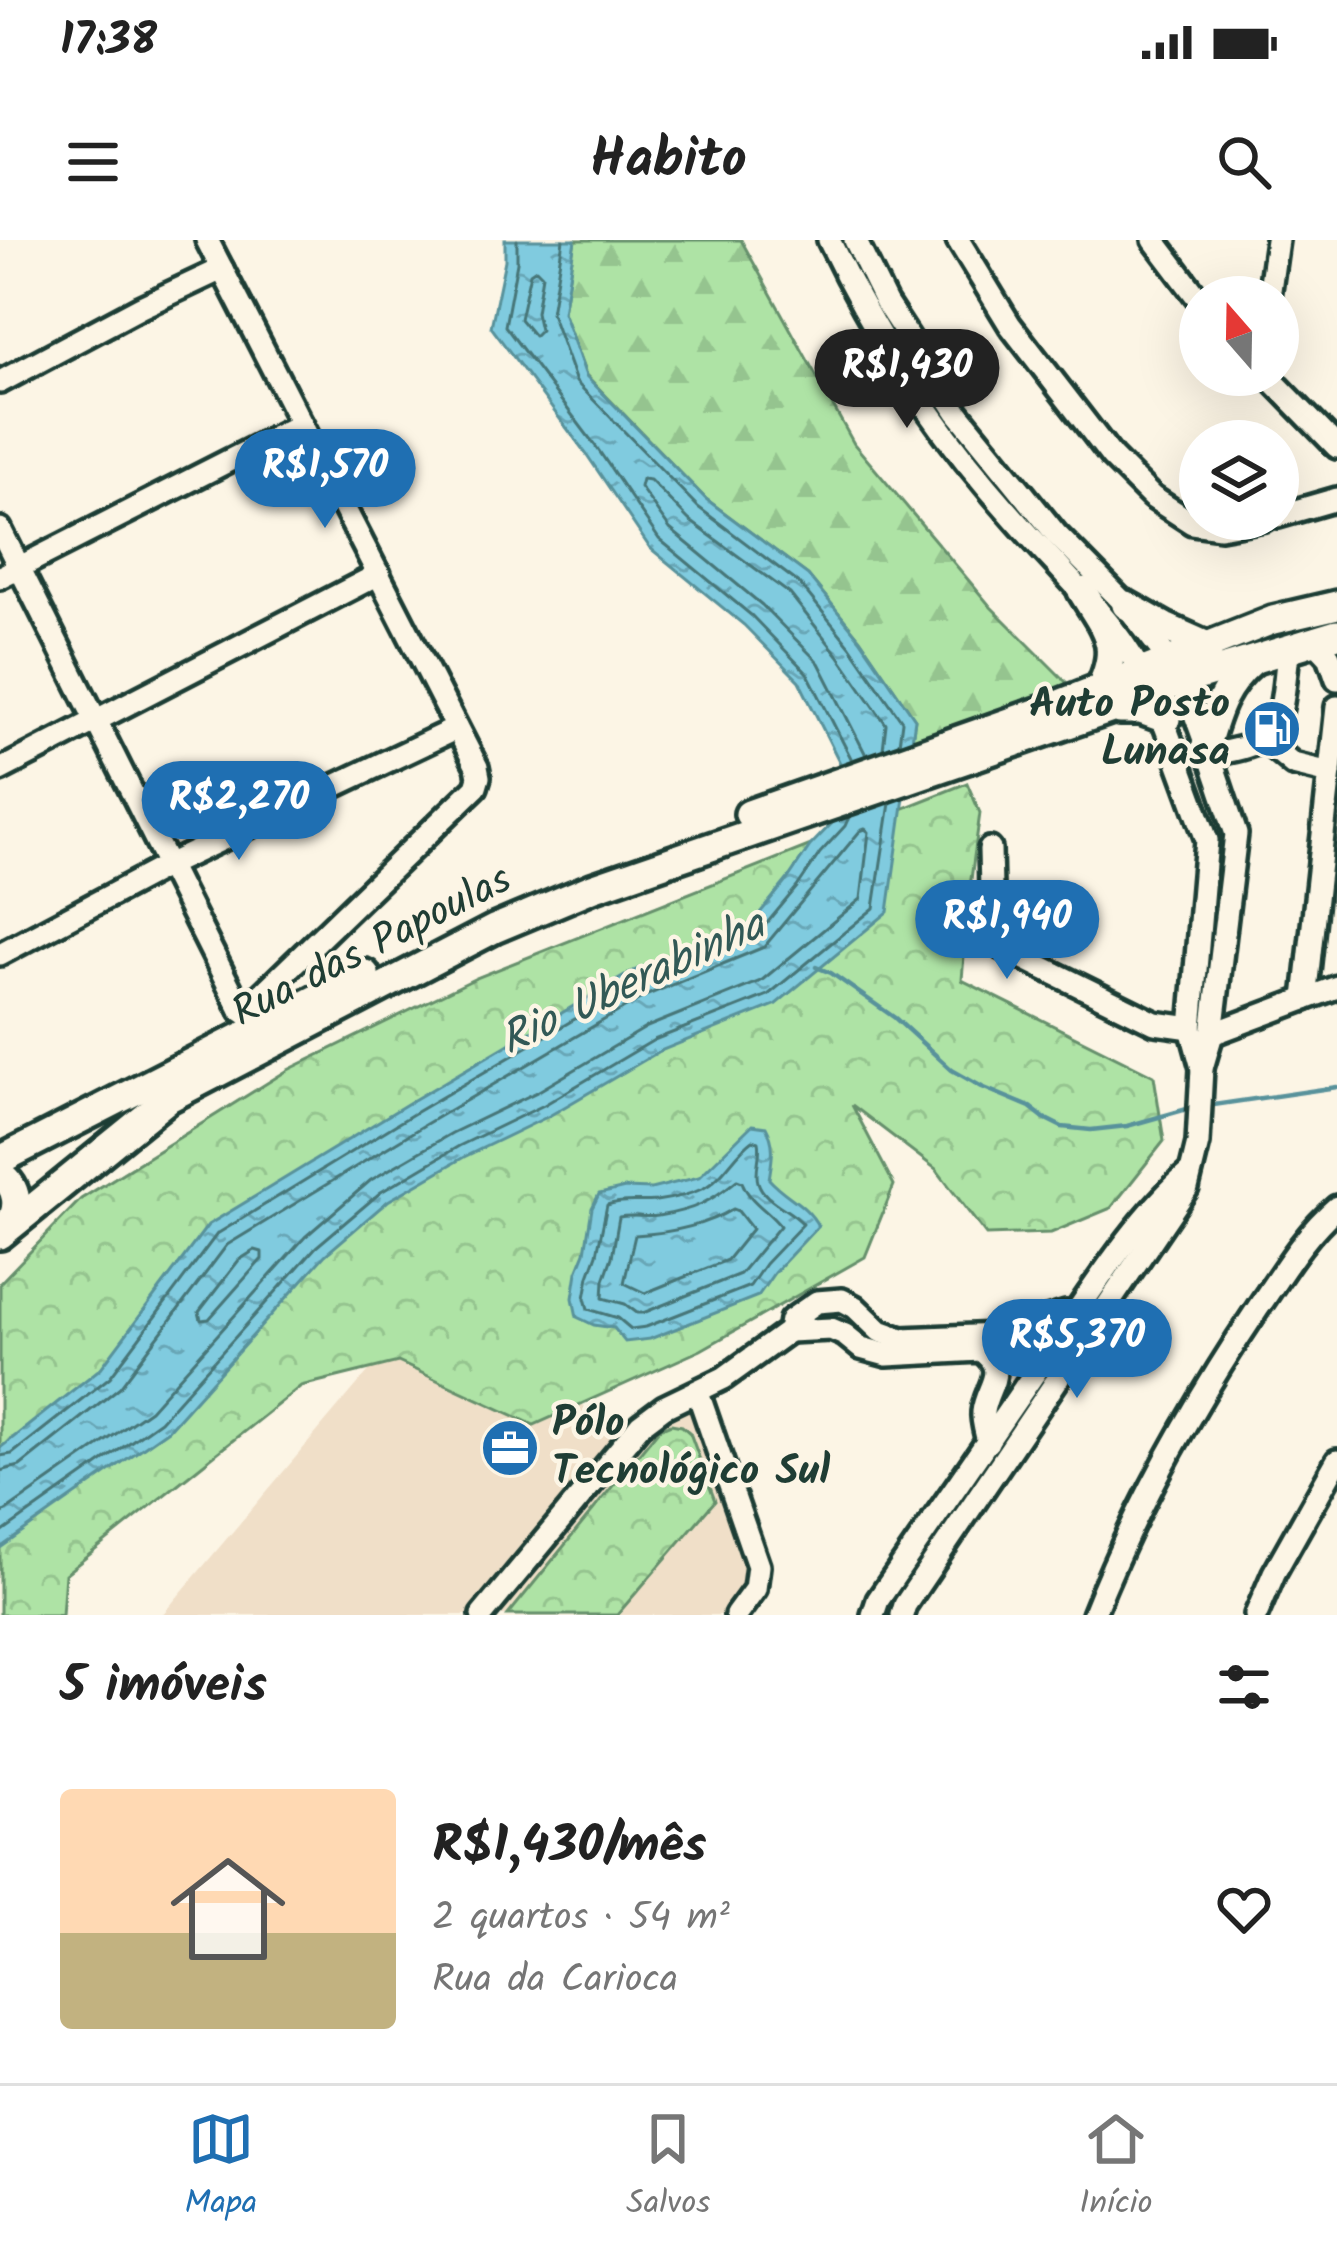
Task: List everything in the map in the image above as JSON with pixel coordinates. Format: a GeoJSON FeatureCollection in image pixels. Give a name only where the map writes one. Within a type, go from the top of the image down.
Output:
{"type":"FeatureCollection","features":[{"type":"Feature","properties":{"kind":"main road"},"geometry":{"type":"LineString","coordinates":[[1082,591],[1108,634],[1112,652],[1105,699]]}},
{"type":"Feature","properties":{"kind":"main road"},"geometry":{"type":"LineString","coordinates":[[1126,605],[1210,646]]}},
{"type":"Feature","properties":{"kind":"main road"},"geometry":{"type":"LineString","coordinates":[[1105,699],[1141,710],[1176,671],[1210,646],[1273,620],[1337,605]]}},
{"type":"Feature","properties":{"kind":"main road"},"geometry":{"type":"LineString","coordinates":[[1176,671],[1254,659],[1314,642]]}},
{"type":"Feature","properties":{"kind":"main road"},"geometry":{"type":"LineString","coordinates":[[1208,750],[1217,708],[1234,676],[1254,659]]}},
{"type":"Feature","properties":{"kind":"main road"},"geometry":{"type":"LineString","coordinates":[[0,1160],[252,1018],[585,872],[963,753],[1105,699],[1152,695]]}},
{"type":"Feature","properties":{"kind":"main road","name":"Rua das Papoulas"},"geometry":{"type":"LineString","coordinates":[[1,1233],[169,1098],[494,929],[819,799]]}},
{"type":"Feature","properties":{"kind":"main road"},"geometry":{"type":"LineString","coordinates":[[0,1174],[15,1191],[16,1206],[13,1220],[1,1233]]}},
{"type":"Feature","properties":{"kind":"street"},"geometry":{"type":"LineString","coordinates":[[207,240],[477,766],[478,777],[476,787],[260,996],[252,1018]]}},
{"type":"Feature","properties":{"kind":"street"},"geometry":{"type":"LineString","coordinates":[[829,240],[871,319],[936,423],[1122,638],[1152,695],[1207,840],[1198,1143],[1187,1188],[904,1605],[902,1615]]}},
{"type":"Feature","properties":{"kind":"street"},"geometry":{"type":"LineString","coordinates":[[855,240],[886,303],[957,412],[1057,533],[1126,605],[1176,671],[1236,834],[1227,916],[1202,1031]]}},
{"type":"Feature","properties":{"kind":"street"},"geometry":{"type":"LineString","coordinates":[[958,240],[1010,325],[1112,457],[1152,497],[1179,515]]}},
{"type":"Feature","properties":{"kind":"street"},"geometry":{"type":"LineString","coordinates":[[1154,240],[1181,276]]}},
{"type":"Feature","properties":{"kind":"street"},"geometry":{"type":"LineString","coordinates":[[1272,276],[1276,240]]}},
{"type":"Feature","properties":{"kind":"street"},"geometry":{"type":"LineString","coordinates":[[0,382],[222,269]]}},
{"type":"Feature","properties":{"kind":"street"},"geometry":{"type":"LineString","coordinates":[[1287,396],[1337,447]]}},
{"type":"Feature","properties":{"kind":"street"},"geometry":{"type":"LineString","coordinates":[[10,572],[302,424]]}},
{"type":"Feature","properties":{"kind":"street"},"geometry":{"type":"LineString","coordinates":[[1299,510],[1337,499]]}},
{"type":"Feature","properties":{"kind":"street"},"geometry":{"type":"LineString","coordinates":[[0,529],[10,572],[98,720],[168,865],[252,1018]]}},
{"type":"Feature","properties":{"kind":"street"},"geometry":{"type":"LineString","coordinates":[[0,770],[380,574]]}},
{"type":"Feature","properties":{"kind":"street"},"geometry":{"type":"LineString","coordinates":[[1208,750],[1242,747],[1268,736],[1286,684],[1314,642],[1329,656],[1337,679]]}},
{"type":"Feature","properties":{"kind":"street"},"geometry":{"type":"LineString","coordinates":[[1305,999],[1337,707]]}},
{"type":"Feature","properties":{"kind":"street"},"geometry":{"type":"LineString","coordinates":[[0,954],[168,865],[455,729]]}},
{"type":"Feature","properties":{"kind":"street"},"geometry":{"type":"LineString","coordinates":[[1262,738],[1293,764],[1330,772]]}},
{"type":"Feature","properties":{"kind":"street"},"geometry":{"type":"LineString","coordinates":[[990,849],[992,929],[1001,947],[1155,1023],[1202,1031],[1337,987]]}},
{"type":"Feature","properties":{"kind":"street"},"geometry":{"type":"LineString","coordinates":[[1206,871],[1220,876],[1233,869]]}},
{"type":"Feature","properties":{"kind":"street"},"geometry":{"type":"LineString","coordinates":[[1202,917],[1214,911],[1227,916]]}},
{"type":"Feature","properties":{"kind":"street"},"geometry":{"type":"LineString","coordinates":[[873,1615],[878,1600],[1075,1315],[1146,1218],[1190,1171]]}},
{"type":"Feature","properties":{"kind":"street"},"geometry":{"type":"LineString","coordinates":[[1093,1615],[1141,1506],[1219,1366],[1307,1237],[1337,1207]]}},
{"type":"Feature","properties":{"kind":"street"},"geometry":{"type":"LineString","coordinates":[[482,1615],[640,1425],[664,1407],[724,1378],[789,1331],[790,1320],[809,1306],[834,1299],[855,1307],[872,1325],[894,1337],[985,1353],[992,1361],[994,1379],[983,1413],[988,1442]]}},
{"type":"Feature","properties":{"kind":"street"},"geometry":{"type":"LineString","coordinates":[[944,1344],[998,1334],[1066,1313],[1075,1315]]}},
{"type":"Feature","properties":{"kind":"street"},"geometry":{"type":"LineString","coordinates":[[698,1393],[758,1566],[755,1589],[736,1615]]}},
{"type":"Feature","properties":{"kind":"street"},"geometry":{"type":"LineString","coordinates":[[1256,1615],[1274,1573],[1337,1461]]}},
{"type":"Feature","properties":{"kind":"shaded area","name":"Pólo Tecnológico Sul"},"geometry":{"type":"Polygon","coordinates":[[[418,1313],[567,1389],[611,1433],[627,1440],[698,1393],[757,1557],[736,1615],[162,1615],[418,1313]]]}},
{"type":"Feature","properties":{"kind":"green space"},"geometry":{"type":"Polygon","coordinates":[[[575,240],[741,240],[854,444],[991,607],[1074,690],[911,745],[915,719],[808,575],[706,499],[586,375],[563,312],[575,240]]]}},
{"type":"Feature","properties":{"kind":"green space"},"geometry":{"type":"Polygon","coordinates":[[[967,783],[980,813],[962,980],[1154,1076],[1164,1141],[1111,1208],[1051,1233],[986,1235],[936,1169],[852,1105],[894,1185],[865,1257],[701,1350],[534,1425],[398,1362],[301,1386],[65,1574],[62,1615],[0,1615],[0,1283],[81,1199],[288,1070],[476,978],[967,783]]]}},
{"type":"Feature","properties":{"kind":"green space"},"geometry":{"type":"Polygon","coordinates":[[[671,1424],[690,1433],[715,1501],[617,1615],[508,1615],[659,1429],[671,1424]]]}},
{"type":"Feature","properties":{"kind":"water","name":"Rio Uberabinha"},"geometry":{"type":"Polygon","coordinates":[[[505,240],[575,240],[563,312],[586,376],[706,499],[808,575],[915,719],[888,912],[775,1005],[660,1051],[388,1201],[325,1255],[168,1430],[0,1548],[0,1448],[101,1368],[208,1225],[633,971],[751,924],[837,818],[840,763],[799,681],[744,625],[650,548],[491,327],[505,240]]]}},
{"type":"Feature","properties":{"kind":"water"},"geometry":{"type":"Polygon","coordinates":[[[752,1125],[766,1127],[769,1134],[769,1179],[818,1226],[758,1296],[650,1339],[625,1342],[614,1328],[577,1317],[573,1298],[577,1272],[599,1194],[651,1189],[699,1177],[752,1125]]]}},
{"type":"Feature","properties":{"kind":"waterway"},"geometry":{"type":"LineString","coordinates":[[816,967],[895,1018],[952,1070],[1062,1127],[1127,1126],[1187,1109]]}},
{"type":"Feature","properties":{"kind":"waterway"},"geometry":{"type":"LineString","coordinates":[[1207,1106],[1337,1087]]}},
{"type":"Feature","properties":{"kind":"place","name":"Auto Posto Lunasa"},"geometry":{"type":"Point","coordinates":[1272,729]}},
{"type":"Feature","properties":{"kind":"place","name":"Pólo Tecnológico Sul"},"geometry":{"type":"Point","coordinates":[510,1448]}}]}
